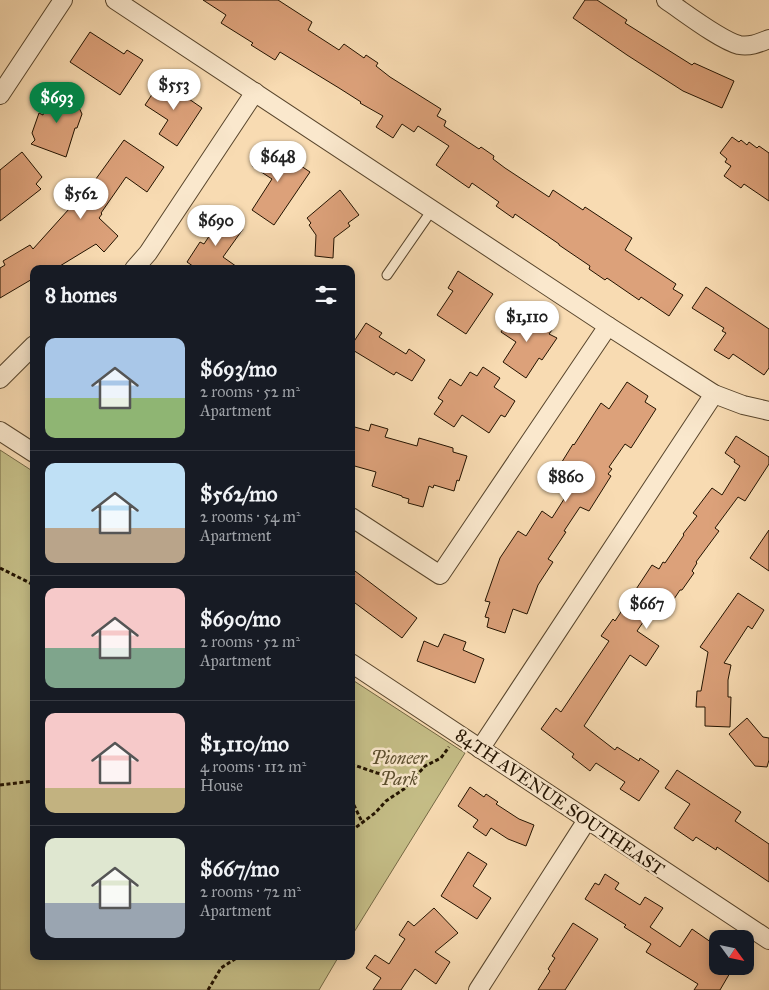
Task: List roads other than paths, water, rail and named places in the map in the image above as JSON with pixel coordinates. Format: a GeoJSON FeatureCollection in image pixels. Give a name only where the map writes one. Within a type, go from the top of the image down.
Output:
{"type":"FeatureCollection","features":[{"type":"Feature","properties":{"kind":"street"},"geometry":{"type":"LineString","coordinates":[[0,95],[63,0]]}},
{"type":"Feature","properties":{"kind":"street"},"geometry":{"type":"LineString","coordinates":[[115,0],[714,394],[742,405],[769,411]]}},
{"type":"Feature","properties":{"kind":"street"},"geometry":{"type":"LineString","coordinates":[[666,0],[728,41],[740,45],[764,41]]}},
{"type":"Feature","properties":{"kind":"street"},"geometry":{"type":"LineString","coordinates":[[137,265],[148,252],[255,92]]}},
{"type":"Feature","properties":{"kind":"street"},"geometry":{"type":"LineString","coordinates":[[355,520],[440,575],[608,326]]}},
{"type":"Feature","properties":{"kind":"street"},"geometry":{"type":"LineString","coordinates":[[0,379],[30,349]]}},
{"type":"Feature","properties":{"kind":"street"},"geometry":{"type":"LineString","coordinates":[[480,749],[714,394]]}},
{"type":"Feature","properties":{"kind":"street"},"geometry":{"type":"LineString","coordinates":[[0,431],[30,450]]}},
{"type":"Feature","properties":{"kind":"street","name":"84TH AVENUE SOUTHEAST"},"geometry":{"type":"LineString","coordinates":[[355,667],[769,940]]}},
{"type":"Feature","properties":{"kind":"street"},"geometry":{"type":"LineString","coordinates":[[478,990],[587,820]]}},
{"type":"Feature","properties":{"kind":"lane"},"geometry":{"type":"LineString","coordinates":[[387,275],[432,210]]}},
{"type":"Feature","properties":{"kind":"park label","name":"Pioneer Park"},"geometry":{"type":"Point","coordinates":[399,768]}}]}
